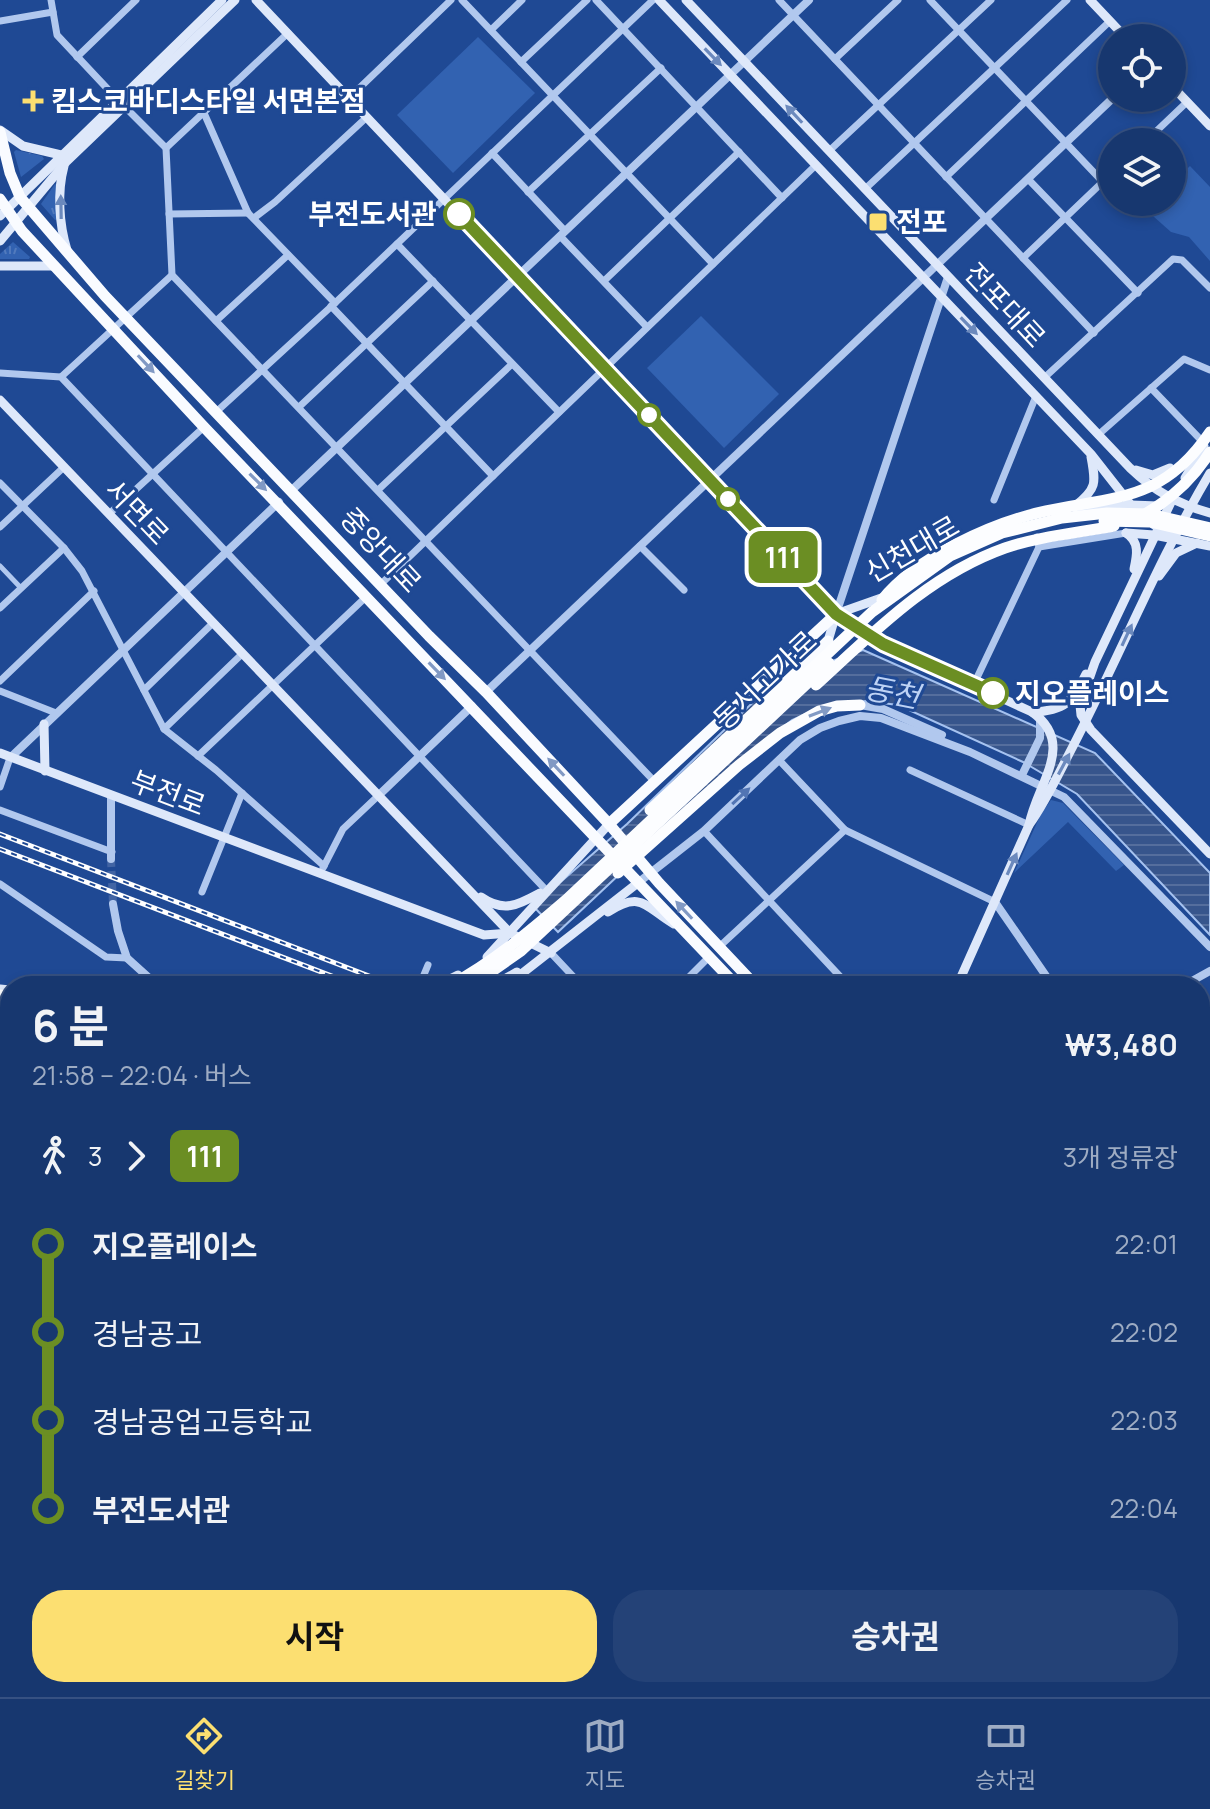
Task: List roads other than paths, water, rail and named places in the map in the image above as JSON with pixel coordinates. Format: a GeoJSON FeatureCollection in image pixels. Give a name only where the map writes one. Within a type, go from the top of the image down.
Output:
{"type":"FeatureCollection","features":[{"type":"Feature","properties":{"kind":"highway"},"geometry":{"type":"LineString","coordinates":[[872,612],[890,589],[947,549],[1001,523],[1045,511],[1119,499],[1167,479],[1196,453],[1207,434]]}},
{"type":"Feature","properties":{"kind":"highway"},"geometry":{"type":"LineString","coordinates":[[743,745],[774,725],[917,595],[956,569],[1006,548],[1064,533],[1121,525],[1135,519],[1178,491],[1202,466],[1210,452]]}},
{"type":"Feature","properties":{"kind":"highway","name":"동서고가로"},"geometry":{"type":"LineString","coordinates":[[467,976],[516,944],[566,900],[872,612],[950,556],[1002,533],[1062,518],[1107,513],[1150,514],[1210,528]]}},
{"type":"Feature","properties":{"kind":"highway","name":"동서고가로"},"geometry":{"type":"LineString","coordinates":[[485,976],[521,951],[586,892],[877,617],[953,562],[1004,540],[1063,526],[1107,521],[1150,522],[1210,536]]}},
{"type":"Feature","properties":{"kind":"highway"},"geometry":{"type":"LineString","coordinates":[[485,966],[798,671]]}},
{"type":"Feature","properties":{"kind":"highway"},"geometry":{"type":"LineString","coordinates":[[586,892],[614,876],[739,765],[780,733],[819,711],[860,705]]}},
{"type":"Feature","properties":{"kind":"main road"},"geometry":{"type":"LineString","coordinates":[[0,241],[15,222],[24,202],[64,158],[222,0]]}},
{"type":"Feature","properties":{"kind":"main road"},"geometry":{"type":"LineString","coordinates":[[121,103],[235,0]]}},
{"type":"Feature","properties":{"kind":"main road"},"geometry":{"type":"LineString","coordinates":[[256,0],[836,614],[855,631],[974,684],[1038,719],[1051,732],[1054,755],[1046,786],[962,976]]}},
{"type":"Feature","properties":{"kind":"main road","name":"전포대로"},"geometry":{"type":"LineString","coordinates":[[656,0],[1091,454],[1156,531]]}},
{"type":"Feature","properties":{"kind":"main road","name":"전포대로"},"geometry":{"type":"LineString","coordinates":[[686,0],[1098,435],[1170,503]]}},
{"type":"Feature","properties":{"kind":"main road"},"geometry":{"type":"LineString","coordinates":[[1090,0],[1113,24]]}},
{"type":"Feature","properties":{"kind":"main road"},"geometry":{"type":"LineString","coordinates":[[1187,102],[1210,126]]}},
{"type":"Feature","properties":{"kind":"main road"},"geometry":{"type":"LineString","coordinates":[[0,131],[23,146],[64,158]]}},
{"type":"Feature","properties":{"kind":"main road","name":"중앙대로"},"geometry":{"type":"LineString","coordinates":[[0,131],[10,173],[24,202],[125,319],[486,692],[747,976]]}},
{"type":"Feature","properties":{"kind":"main road"},"geometry":{"type":"LineString","coordinates":[[64,158],[61,214],[62,235],[68,253]]}},
{"type":"Feature","properties":{"kind":"main road","name":"중앙대로"},"geometry":{"type":"LineString","coordinates":[[0,199],[2,212],[15,222],[204,427],[279,502],[727,976]]}},
{"type":"Feature","properties":{"kind":"main road"},"geometry":{"type":"LineString","coordinates":[[2,212],[24,202]]}},
{"type":"Feature","properties":{"kind":"main road"},"geometry":{"type":"LineString","coordinates":[[0,266],[54,266]]}},
{"type":"Feature","properties":{"kind":"main road","name":"서면로"},"geometry":{"type":"LineString","coordinates":[[0,400],[510,933]]}},
{"type":"Feature","properties":{"kind":"main road"},"geometry":{"type":"LineString","coordinates":[[1210,424],[1095,662],[1080,705],[1085,723],[1210,854]]}},
{"type":"Feature","properties":{"kind":"main road"},"geometry":{"type":"LineString","coordinates":[[1130,468],[1145,474],[1161,474],[1207,434]]}},
{"type":"Feature","properties":{"kind":"main road"},"geometry":{"type":"LineString","coordinates":[[1063,513],[1088,496],[1094,486],[1091,454]]}},
{"type":"Feature","properties":{"kind":"main road"},"geometry":{"type":"LineString","coordinates":[[1046,786],[1077,739],[1173,538],[1210,473]]}},
{"type":"Feature","properties":{"kind":"main road","name":"신천대로"},"geometry":{"type":"LineString","coordinates":[[453,976],[491,954],[609,824],[836,614],[889,595],[947,554],[1002,529],[1063,513],[1131,505],[1170,503],[1189,508]]}},
{"type":"Feature","properties":{"kind":"main road","name":"신천대로"},"geometry":{"type":"LineString","coordinates":[[828,641],[879,622],[954,566],[1005,544],[1065,529],[1098,526],[1131,505]]}},
{"type":"Feature","properties":{"kind":"main road"},"geometry":{"type":"LineString","coordinates":[[1189,508],[1210,513]]}},
{"type":"Feature","properties":{"kind":"main road"},"geometry":{"type":"LineString","coordinates":[[1126,533],[1156,531],[1210,546]]}},
{"type":"Feature","properties":{"kind":"main road"},"geometry":{"type":"LineString","coordinates":[[1126,533],[1136,545],[1137,556],[1130,590]]}},
{"type":"Feature","properties":{"kind":"main road"},"geometry":{"type":"LineString","coordinates":[[1147,592],[1176,553],[1197,543]]}},
{"type":"Feature","properties":{"kind":"main road"},"geometry":{"type":"LineString","coordinates":[[798,671],[828,641],[836,614]]}},
{"type":"Feature","properties":{"kind":"main road"},"geometry":{"type":"LineString","coordinates":[[1038,719],[1070,701],[1095,662]]}},
{"type":"Feature","properties":{"kind":"main road"},"geometry":{"type":"LineString","coordinates":[[44,724],[45,771]]}},
{"type":"Feature","properties":{"kind":"main road","name":"부전로"},"geometry":{"type":"LineString","coordinates":[[5,756],[224,838],[322,870],[484,935],[510,933]]}},
{"type":"Feature","properties":{"kind":"main road"},"geometry":{"type":"LineString","coordinates":[[520,976],[639,882]]}},
{"type":"Feature","properties":{"kind":"main road","name":"서면로"},"geometry":{"type":"LineString","coordinates":[[465,885],[490,903],[506,908],[546,890]]}},
{"type":"Feature","properties":{"kind":"main road"},"geometry":{"type":"LineString","coordinates":[[587,922],[630,900],[639,900],[679,926]]}},
{"type":"Feature","properties":{"kind":"main road"},"geometry":{"type":"LineString","coordinates":[[510,933],[551,953]]}},
{"type":"Feature","properties":{"kind":"main road"},"geometry":{"type":"LineString","coordinates":[[510,976],[551,953]]}},
{"type":"Feature","properties":{"kind":"street"},"geometry":{"type":"LineString","coordinates":[[51,0],[57,35],[166,148],[172,275],[655,782]]}},
{"type":"Feature","properties":{"kind":"street"},"geometry":{"type":"LineString","coordinates":[[77,57],[136,0]]}},
{"type":"Feature","properties":{"kind":"street"},"geometry":{"type":"LineString","coordinates":[[349,98],[451,0]]}},
{"type":"Feature","properties":{"kind":"street"},"geometry":{"type":"LineString","coordinates":[[462,0],[713,264]]}},
{"type":"Feature","properties":{"kind":"street"},"geometry":{"type":"LineString","coordinates":[[491,30],[522,0]]}},
{"type":"Feature","properties":{"kind":"street"},"geometry":{"type":"LineString","coordinates":[[521,62],[587,0]]}},
{"type":"Feature","properties":{"kind":"street"},"geometry":{"type":"LineString","coordinates":[[596,0],[782,198]]}},
{"type":"Feature","properties":{"kind":"street"},"geometry":{"type":"LineString","coordinates":[[215,413],[656,0]]}},
{"type":"Feature","properties":{"kind":"street"},"geometry":{"type":"LineString","coordinates":[[779,0],[1094,333]]}},
{"type":"Feature","properties":{"kind":"street"},"geometry":{"type":"LineString","coordinates":[[292,490],[809,0]]}},
{"type":"Feature","properties":{"kind":"street"},"geometry":{"type":"LineString","coordinates":[[835,59],[898,0]]}},
{"type":"Feature","properties":{"kind":"street"},"geometry":{"type":"LineString","coordinates":[[930,0],[1098,177]]}},
{"type":"Feature","properties":{"kind":"street"},"geometry":{"type":"LineString","coordinates":[[829,151],[991,0]]}},
{"type":"Feature","properties":{"kind":"street"},"geometry":{"type":"LineString","coordinates":[[865,189],[1067,0]]}},
{"type":"Feature","properties":{"kind":"street"},"geometry":{"type":"LineString","coordinates":[[0,21],[53,12]]}},
{"type":"Feature","properties":{"kind":"street"},"geometry":{"type":"LineString","coordinates":[[946,177],[1110,21]]}},
{"type":"Feature","properties":{"kind":"street"},"geometry":{"type":"LineString","coordinates":[[166,148],[288,33]]}},
{"type":"Feature","properties":{"kind":"street"},"geometry":{"type":"LineString","coordinates":[[528,192],[661,68]]}},
{"type":"Feature","properties":{"kind":"street"},"geometry":{"type":"LineString","coordinates":[[1160,128],[1187,102]]}},
{"type":"Feature","properties":{"kind":"street"},"geometry":{"type":"LineString","coordinates":[[486,692],[1098,112]]}},
{"type":"Feature","properties":{"kind":"street"},"geometry":{"type":"LineString","coordinates":[[204,113],[251,215],[493,476]]}},
{"type":"Feature","properties":{"kind":"street"},"geometry":{"type":"LineString","coordinates":[[169,214],[251,215],[275,202],[367,117]]}},
{"type":"Feature","properties":{"kind":"street"},"geometry":{"type":"LineString","coordinates":[[604,281],[739,152]]}},
{"type":"Feature","properties":{"kind":"street"},"geometry":{"type":"LineString","coordinates":[[492,153],[647,327]]}},
{"type":"Feature","properties":{"kind":"street"},"geometry":{"type":"LineString","coordinates":[[381,584],[816,165]]}},
{"type":"Feature","properties":{"kind":"street"},"geometry":{"type":"LineString","coordinates":[[1028,179],[1138,293]]}},
{"type":"Feature","properties":{"kind":"street"},"geometry":{"type":"LineString","coordinates":[[1023,258],[1098,187]]}},
{"type":"Feature","properties":{"kind":"street"},"geometry":{"type":"LineString","coordinates":[[397,244],[559,412]]}},
{"type":"Feature","properties":{"kind":"street"},"geometry":{"type":"LineString","coordinates":[[216,321],[288,255]]}},
{"type":"Feature","properties":{"kind":"street"},"geometry":{"type":"LineString","coordinates":[[1044,378],[1173,259],[1182,260],[1210,288]]}},
{"type":"Feature","properties":{"kind":"street"},"geometry":{"type":"LineString","coordinates":[[61,377],[172,275]]}},
{"type":"Feature","properties":{"kind":"street"},"geometry":{"type":"LineString","coordinates":[[836,614],[948,277]]}},
{"type":"Feature","properties":{"kind":"street"},"geometry":{"type":"LineString","coordinates":[[299,407],[433,281]]}},
{"type":"Feature","properties":{"kind":"street"},"geometry":{"type":"LineString","coordinates":[[1098,435],[1184,359],[1210,370]]}},
{"type":"Feature","properties":{"kind":"street"},"geometry":{"type":"LineString","coordinates":[[378,490],[512,364]]}},
{"type":"Feature","properties":{"kind":"street"},"geometry":{"type":"LineString","coordinates":[[0,373],[61,377],[546,890]]}},
{"type":"Feature","properties":{"kind":"street"},"geometry":{"type":"LineString","coordinates":[[1151,388],[1207,434]]}},
{"type":"Feature","properties":{"kind":"street"},"geometry":{"type":"LineString","coordinates":[[994,500],[1036,396]]}},
{"type":"Feature","properties":{"kind":"street"},"geometry":{"type":"LineString","coordinates":[[109,514],[204,427]]}},
{"type":"Feature","properties":{"kind":"street"},"geometry":{"type":"LineString","coordinates":[[0,527],[64,467]]}},
{"type":"Feature","properties":{"kind":"street"},"geometry":{"type":"LineString","coordinates":[[0,483],[64,548],[94,591],[164,729],[242,793],[322,870],[343,829],[472,706]]}},
{"type":"Feature","properties":{"kind":"street"},"geometry":{"type":"LineString","coordinates":[[0,787],[5,756],[56,713],[279,502]]}},
{"type":"Feature","properties":{"kind":"street"},"geometry":{"type":"LineString","coordinates":[[1039,547],[1126,533]]}},
{"type":"Feature","properties":{"kind":"street"},"geometry":{"type":"LineString","coordinates":[[974,684],[1039,547],[1036,536]]}},
{"type":"Feature","properties":{"kind":"street"},"geometry":{"type":"LineString","coordinates":[[640,546],[684,590]]}},
{"type":"Feature","properties":{"kind":"street"},"geometry":{"type":"LineString","coordinates":[[0,608],[64,548]]}},
{"type":"Feature","properties":{"kind":"street"},"geometry":{"type":"LineString","coordinates":[[0,566],[21,588]]}},
{"type":"Feature","properties":{"kind":"street"},"geometry":{"type":"LineString","coordinates":[[0,681],[94,591]]}},
{"type":"Feature","properties":{"kind":"street","name":"중앙대로"},"geometry":{"type":"LineString","coordinates":[[272,685],[367,596]]}},
{"type":"Feature","properties":{"kind":"street"},"geometry":{"type":"LineString","coordinates":[[144,690],[213,623]]}},
{"type":"Feature","properties":{"kind":"street"},"geometry":{"type":"LineString","coordinates":[[164,729],[242,654]]}},
{"type":"Feature","properties":{"kind":"street"},"geometry":{"type":"LineString","coordinates":[[198,756],[272,685]]}},
{"type":"Feature","properties":{"kind":"street"},"geometry":{"type":"LineString","coordinates":[[0,691],[56,713]]}},
{"type":"Feature","properties":{"kind":"street"},"geometry":{"type":"LineString","coordinates":[[860,705],[883,709],[915,722],[970,752]]}},
{"type":"Feature","properties":{"kind":"street"},"geometry":{"type":"LineString","coordinates":[[639,882],[704,831],[800,740],[820,728],[860,716],[881,718],[1024,772],[1046,786],[1073,805],[1210,947]]}},
{"type":"Feature","properties":{"kind":"street"},"geometry":{"type":"LineString","coordinates":[[1024,772],[1040,738],[1038,719]]}},
{"type":"Feature","properties":{"kind":"street"},"geometry":{"type":"LineString","coordinates":[[779,760],[845,830],[995,902],[1046,976]]}},
{"type":"Feature","properties":{"kind":"street"},"geometry":{"type":"LineString","coordinates":[[910,770],[1029,825]]}},
{"type":"Feature","properties":{"kind":"street"},"geometry":{"type":"LineString","coordinates":[[202,892],[242,793]]}},
{"type":"Feature","properties":{"kind":"street"},"geometry":{"type":"LineString","coordinates":[[0,810],[112,856],[111,795]]}},
{"type":"Feature","properties":{"kind":"street"},"geometry":{"type":"LineString","coordinates":[[719,947],[845,830]]}},
{"type":"Feature","properties":{"kind":"street"},"geometry":{"type":"LineString","coordinates":[[704,831],[840,976]]}},
{"type":"Feature","properties":{"kind":"street"},"geometry":{"type":"LineString","coordinates":[[0,884],[106,957],[127,958]]}},
{"type":"Feature","properties":{"kind":"street"},"geometry":{"type":"LineString","coordinates":[[113,904],[127,958],[147,976]]}},
{"type":"Feature","properties":{"kind":"street"},"geometry":{"type":"LineString","coordinates":[[551,953],[573,976]]}},
{"type":"Feature","properties":{"kind":"street"},"geometry":{"type":"LineString","coordinates":[[690,976],[709,957]]}},
{"type":"Feature","properties":{"kind":"street"},"geometry":{"type":"LineString","coordinates":[[423,976],[428,965]]}},
{"type":"Feature","properties":{"kind":"water","name":"동천"},"geometry":{"type":"Polygon","coordinates":[[[863,650],[1095,753],[1210,873],[1210,935],[1077,794],[1023,762],[898,705],[866,701],[823,706],[792,720],[741,760],[558,932],[533,906],[627,824],[775,681],[863,650]]]}},
{"type":"Feature","properties":{"kind":"tunnel"},"geometry":{"type":"LineString","coordinates":[[111,859],[113,904]]}},
{"type":"Feature","properties":{"kind":"railway"},"geometry":{"type":"LineString","coordinates":[[0,834],[369,976]]}},
{"type":"Feature","properties":{"kind":"railway"},"geometry":{"type":"LineString","coordinates":[[0,849],[332,976]]}},
{"type":"Feature","properties":{"kind":"place","name":"킴스코바디스타일 서면본점"},"geometry":{"type":"Point","coordinates":[33,101]}},
{"type":"Feature","properties":{"kind":"place","name":"부전도서관"},"geometry":{"type":"Point","coordinates":[459,214]}},
{"type":"Feature","properties":{"kind":"place","name":"전포"},"geometry":{"type":"Point","coordinates":[878,222]}},
{"type":"Feature","properties":{"kind":"place","name":"지오플레이스"},"geometry":{"type":"Point","coordinates":[993,693]}}]}
